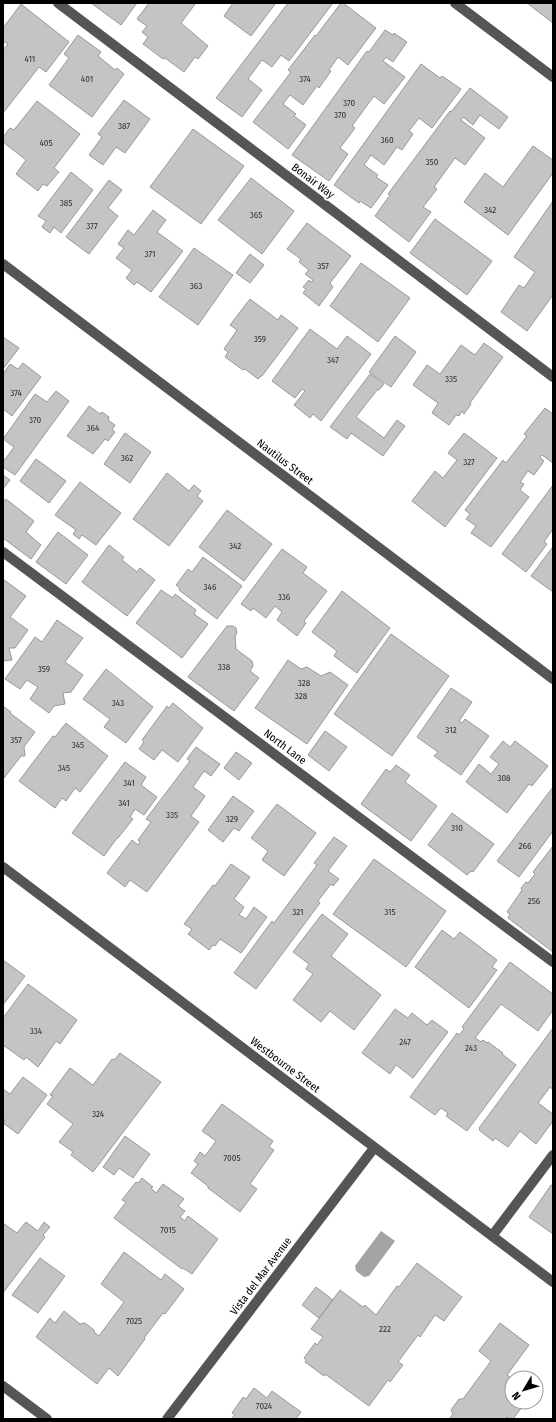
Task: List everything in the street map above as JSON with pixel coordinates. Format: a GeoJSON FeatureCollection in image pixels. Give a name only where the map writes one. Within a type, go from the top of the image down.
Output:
{"type":"FeatureCollection","features":[{"type":"Feature","properties":{"kind":"street","name":"Bonair Way"},"geometry":{"type":"LineString","coordinates":[[58,3],[553,377]]}},
{"type":"Feature","properties":{"kind":"street"},"geometry":{"type":"LineString","coordinates":[[455,3],[553,76]]}},
{"type":"Feature","properties":{"kind":"street","name":"Nautilus Street"},"geometry":{"type":"LineString","coordinates":[[3,264],[553,679]]}},
{"type":"Feature","properties":{"kind":"street","name":"North Lane"},"geometry":{"type":"LineString","coordinates":[[3,552],[553,962]]}},
{"type":"Feature","properties":{"kind":"street","name":"Westbourne Street"},"geometry":{"type":"LineString","coordinates":[[3,867],[553,1282]]}},
{"type":"Feature","properties":{"kind":"street","name":"Vista del Mar Avenue"},"geometry":{"type":"LineString","coordinates":[[167,1419],[374,1148]]}},
{"type":"Feature","properties":{"kind":"street"},"geometry":{"type":"LineString","coordinates":[[492,1236],[553,1156]]}},
{"type":"Feature","properties":{"kind":"street"},"geometry":{"type":"LineString","coordinates":[[3,1386],[47,1419]]}},
{"type":"Feature","properties":{"kind":"shaded area"},"geometry":{"type":"Polygon","coordinates":[[[381,1231],[395,1241],[369,1276],[364,1277],[356,1271],[355,1266],[381,1231]]]}},
{"type":"Feature","properties":{"kind":"building"},"geometry":{"type":"Polygon","coordinates":[[[91,3],[137,3],[121,25],[91,3]]]}},
{"type":"Feature","properties":{"kind":"building"},"geometry":{"type":"Polygon","coordinates":[[[149,3],[196,3],[181,23],[208,46],[198,59],[195,57],[184,72],[143,44],[148,37],[142,32],[147,26],[137,19],[149,3]]]}},
{"type":"Feature","properties":{"kind":"building"},"geometry":{"type":"Polygon","coordinates":[[[233,3],[276,3],[251,36],[224,16],[233,3]]]}},
{"type":"Feature","properties":{"kind":"building"},"geometry":{"type":"Polygon","coordinates":[[[288,3],[333,3],[289,61],[281,55],[272,67],[262,60],[248,79],[262,90],[242,117],[216,98],[288,3]]]}},
{"type":"Feature","properties":{"kind":"building"},"geometry":{"type":"Polygon","coordinates":[[[341,3],[376,28],[348,65],[338,57],[329,70],[331,71],[319,88],[317,86],[303,105],[290,95],[283,104],[296,114],[294,116],[306,125],[288,149],[253,122],[291,72],[288,70],[341,3]]]}},
{"type":"Feature","properties":{"kind":"building"},"geometry":{"type":"Polygon","coordinates":[[[527,3],[553,3],[553,23],[527,3]]]}},
{"type":"Feature","properties":{"kind":"building"},"geometry":{"type":"Polygon","coordinates":[[[21,4],[69,42],[46,72],[39,67],[3,113],[3,50],[8,44],[3,41],[3,28],[21,4]]]}},
{"type":"Feature","properties":{"kind":"building"},"geometry":{"type":"Polygon","coordinates":[[[385,30],[393,35],[394,33],[407,42],[393,62],[386,57],[383,61],[405,77],[384,104],[374,96],[352,126],[355,128],[340,148],[348,154],[329,181],[292,155],[367,51],[369,52],[385,30]]]}},
{"type":"Feature","properties":{"kind":"building"},"geometry":{"type":"Polygon","coordinates":[[[78,35],[101,52],[98,56],[115,70],[117,68],[124,74],[92,117],[49,85],[69,58],[64,54],[78,35]]]}},
{"type":"Feature","properties":{"kind":"building"},"geometry":{"type":"Polygon","coordinates":[[[421,64],[440,78],[442,76],[461,89],[432,128],[419,118],[409,131],[413,134],[402,150],[397,147],[384,165],[371,155],[364,165],[378,175],[376,177],[388,185],[371,208],[360,201],[359,203],[334,185],[421,64]]]}},
{"type":"Feature","properties":{"kind":"building"},"geometry":{"type":"Polygon","coordinates":[[[470,88],[508,117],[499,129],[480,115],[473,125],[463,117],[461,120],[485,138],[465,165],[455,158],[434,187],[437,189],[423,207],[431,212],[409,242],[375,216],[390,195],[388,194],[450,111],[451,112],[470,88]]]}},
{"type":"Feature","properties":{"kind":"building"},"geometry":{"type":"Polygon","coordinates":[[[124,100],[150,119],[125,153],[116,147],[103,165],[89,155],[102,137],[98,134],[124,100]]]}},
{"type":"Feature","properties":{"kind":"building"},"geometry":{"type":"Polygon","coordinates":[[[37,101],[80,134],[54,168],[59,172],[47,186],[43,184],[38,191],[16,174],[26,160],[3,142],[3,137],[10,128],[14,130],[37,101]]]}},
{"type":"Feature","properties":{"kind":"building"},"geometry":{"type":"Polygon","coordinates":[[[193,129],[244,166],[201,224],[150,187],[193,129]]]}},
{"type":"Feature","properties":{"kind":"building"},"geometry":{"type":"Polygon","coordinates":[[[533,146],[553,160],[553,173],[508,235],[464,202],[485,173],[503,187],[533,146]]]}},
{"type":"Feature","properties":{"kind":"building"},"geometry":{"type":"Polygon","coordinates":[[[71,172],[93,190],[61,233],[54,227],[50,233],[42,227],[46,221],[38,216],[71,172]]]}},
{"type":"Feature","properties":{"kind":"building"},"geometry":{"type":"Polygon","coordinates":[[[251,178],[294,211],[262,254],[218,220],[251,178]]]}},
{"type":"Feature","properties":{"kind":"building"},"geometry":{"type":"Polygon","coordinates":[[[109,180],[122,190],[108,208],[118,216],[89,254],[66,237],[109,180]]]}},
{"type":"Feature","properties":{"kind":"building"},"geometry":{"type":"Polygon","coordinates":[[[553,201],[553,295],[527,331],[501,312],[519,285],[524,288],[535,272],[514,257],[553,201]]]}},
{"type":"Feature","properties":{"kind":"building"},"geometry":{"type":"Polygon","coordinates":[[[153,210],[166,220],[157,232],[183,251],[151,292],[137,282],[134,285],[126,278],[132,270],[116,258],[124,248],[118,244],[128,230],[134,235],[153,210]]]}},
{"type":"Feature","properties":{"kind":"building"},"geometry":{"type":"Polygon","coordinates":[[[435,219],[492,261],[467,295],[410,253],[435,219]]]}},
{"type":"Feature","properties":{"kind":"building"},"geometry":{"type":"Polygon","coordinates":[[[307,223],[351,256],[330,283],[333,287],[319,306],[303,293],[306,289],[303,287],[309,280],[311,282],[313,280],[305,274],[309,270],[299,262],[301,259],[287,249],[307,223]]]}},
{"type":"Feature","properties":{"kind":"building"},"geometry":{"type":"Polygon","coordinates":[[[194,248],[233,275],[198,325],[159,297],[194,248]]]}},
{"type":"Feature","properties":{"kind":"building"},"geometry":{"type":"Polygon","coordinates":[[[250,254],[264,265],[250,283],[236,273],[250,254]]]}},
{"type":"Feature","properties":{"kind":"building"},"geometry":{"type":"Polygon","coordinates":[[[361,263],[410,298],[378,342],[330,306],[361,263]]]}},
{"type":"Feature","properties":{"kind":"building"},"geometry":{"type":"Polygon","coordinates":[[[250,299],[278,320],[281,315],[298,328],[262,376],[258,379],[225,357],[228,352],[224,349],[237,330],[230,325],[250,299]]]}},
{"type":"Feature","properties":{"kind":"building"},"geometry":{"type":"Polygon","coordinates":[[[310,329],[337,349],[347,336],[371,354],[321,421],[313,414],[310,418],[294,405],[305,391],[302,389],[295,398],[272,381],[310,329]]]}},
{"type":"Feature","properties":{"kind":"building"},"geometry":{"type":"Polygon","coordinates":[[[395,336],[416,352],[391,387],[369,372],[395,336]]]}},
{"type":"Feature","properties":{"kind":"building"},"geometry":{"type":"Polygon","coordinates":[[[3,337],[19,348],[3,369],[3,337]]]}},
{"type":"Feature","properties":{"kind":"building"},"geometry":{"type":"Polygon","coordinates":[[[484,343],[503,357],[470,403],[471,404],[464,414],[462,411],[459,416],[456,415],[449,425],[432,413],[438,403],[413,385],[427,365],[440,374],[461,345],[475,355],[484,343]]]}},
{"type":"Feature","properties":{"kind":"building"},"geometry":{"type":"Polygon","coordinates":[[[23,363],[41,377],[12,416],[3,409],[3,374],[10,364],[18,369],[23,363]]]}},
{"type":"Feature","properties":{"kind":"building"},"geometry":{"type":"Polygon","coordinates":[[[370,374],[384,384],[379,390],[377,390],[356,417],[384,438],[397,420],[405,426],[383,456],[351,433],[347,439],[330,427],[370,374]]]}},
{"type":"Feature","properties":{"kind":"building"},"geometry":{"type":"Polygon","coordinates":[[[56,391],[69,401],[15,475],[3,467],[3,462],[14,447],[3,439],[35,394],[47,402],[56,391]]]}},
{"type":"Feature","properties":{"kind":"building"},"geometry":{"type":"Polygon","coordinates":[[[89,406],[100,414],[102,412],[109,417],[108,420],[115,425],[112,430],[115,432],[108,441],[105,439],[93,454],[67,436],[89,406]]]}},
{"type":"Feature","properties":{"kind":"building"},"geometry":{"type":"Polygon","coordinates":[[[545,408],[553,414],[553,463],[542,455],[540,457],[544,461],[534,475],[528,471],[520,482],[524,484],[520,490],[529,497],[491,547],[471,533],[476,526],[466,519],[470,514],[465,510],[503,460],[506,463],[527,436],[524,434],[545,408]]]}},
{"type":"Feature","properties":{"kind":"building"},"geometry":{"type":"Polygon","coordinates":[[[125,433],[151,452],[130,483],[104,464],[125,433]]]}},
{"type":"Feature","properties":{"kind":"building"},"geometry":{"type":"Polygon","coordinates":[[[464,433],[497,458],[445,527],[412,501],[435,471],[443,478],[457,460],[448,453],[464,433]]]}},
{"type":"Feature","properties":{"kind":"building"},"geometry":{"type":"Polygon","coordinates":[[[36,459],[66,481],[49,503],[20,481],[36,459]]]}},
{"type":"Feature","properties":{"kind":"building"},"geometry":{"type":"Polygon","coordinates":[[[167,473],[189,491],[194,485],[201,491],[197,496],[203,501],[169,546],[133,519],[167,473]]]}},
{"type":"Feature","properties":{"kind":"building"},"geometry":{"type":"Polygon","coordinates":[[[3,475],[10,480],[3,489],[3,475]]]}},
{"type":"Feature","properties":{"kind":"building"},"geometry":{"type":"Polygon","coordinates":[[[80,482],[121,513],[96,545],[82,535],[79,539],[73,534],[76,530],[55,515],[80,482]]]}},
{"type":"Feature","properties":{"kind":"building"},"geometry":{"type":"Polygon","coordinates":[[[553,485],[553,529],[544,542],[547,544],[526,572],[502,554],[553,485]]]}},
{"type":"Feature","properties":{"kind":"building"},"geometry":{"type":"Polygon","coordinates":[[[6,499],[34,521],[26,532],[41,545],[31,559],[3,538],[3,503],[6,499]]]}},
{"type":"Feature","properties":{"kind":"building"},"geometry":{"type":"Polygon","coordinates":[[[227,510],[272,544],[244,581],[199,547],[227,510]]]}},
{"type":"Feature","properties":{"kind":"building"},"geometry":{"type":"Polygon","coordinates":[[[58,532],[88,555],[66,584],[36,562],[58,532]]]}},
{"type":"Feature","properties":{"kind":"building"},"geometry":{"type":"Polygon","coordinates":[[[109,545],[124,557],[122,560],[137,572],[140,568],[155,580],[127,616],[82,582],[109,545]]]}},
{"type":"Feature","properties":{"kind":"building"},"geometry":{"type":"Polygon","coordinates":[[[552,548],[553,549],[553,592],[531,576],[552,548]]]}},
{"type":"Feature","properties":{"kind":"building"},"geometry":{"type":"Polygon","coordinates":[[[282,549],[307,567],[303,573],[327,591],[304,621],[306,623],[297,636],[277,620],[282,612],[275,606],[266,618],[253,608],[251,611],[241,604],[282,549]]]}},
{"type":"Feature","properties":{"kind":"building"},"geometry":{"type":"Polygon","coordinates":[[[203,557],[242,586],[217,619],[179,590],[180,588],[176,585],[188,569],[192,572],[203,557]]]}},
{"type":"Feature","properties":{"kind":"building"},"geometry":{"type":"Polygon","coordinates":[[[3,579],[26,596],[10,617],[28,630],[15,648],[9,648],[12,660],[3,661],[3,579]]]}},
{"type":"Feature","properties":{"kind":"building"},"geometry":{"type":"Polygon","coordinates":[[[161,590],[173,598],[175,594],[196,610],[194,614],[208,624],[182,658],[136,623],[161,590]]]}},
{"type":"Feature","properties":{"kind":"building"},"geometry":{"type":"Polygon","coordinates":[[[342,591],[390,628],[357,673],[334,656],[337,651],[312,632],[342,591]]]}},
{"type":"Feature","properties":{"kind":"building"},"geometry":{"type":"Polygon","coordinates":[[[57,620],[83,638],[65,662],[83,675],[71,692],[63,693],[65,704],[54,706],[49,713],[30,699],[38,687],[27,680],[20,689],[5,679],[35,637],[42,642],[57,620]]]}},
{"type":"Feature","properties":{"kind":"building"},"geometry":{"type":"Polygon","coordinates":[[[227,626],[233,626],[236,628],[236,649],[252,661],[253,666],[250,671],[259,678],[234,711],[188,677],[227,626]]]}},
{"type":"Feature","properties":{"kind":"building"},"geometry":{"type":"Polygon","coordinates":[[[391,634],[449,676],[392,756],[334,714],[391,634]]]}},
{"type":"Feature","properties":{"kind":"building"},"geometry":{"type":"Polygon","coordinates":[[[288,660],[301,669],[307,667],[321,676],[330,672],[348,685],[307,744],[255,708],[288,660]]]}},
{"type":"Feature","properties":{"kind":"building"},"geometry":{"type":"Polygon","coordinates":[[[106,669],[153,707],[126,743],[104,727],[110,719],[83,699],[106,669]]]}},
{"type":"Feature","properties":{"kind":"building"},"geometry":{"type":"Polygon","coordinates":[[[451,688],[472,702],[459,721],[462,723],[465,719],[489,736],[461,775],[434,756],[438,752],[417,737],[451,688]]]}},
{"type":"Feature","properties":{"kind":"building"},"geometry":{"type":"Polygon","coordinates":[[[173,703],[203,728],[178,762],[162,750],[154,760],[139,749],[144,742],[142,740],[167,706],[169,708],[173,703]]]}},
{"type":"Feature","properties":{"kind":"building"},"geometry":{"type":"Polygon","coordinates":[[[3,706],[35,732],[24,747],[25,756],[21,756],[4,778],[3,777],[3,706]]]}},
{"type":"Feature","properties":{"kind":"building"},"geometry":{"type":"Polygon","coordinates":[[[66,723],[108,756],[80,792],[75,788],[66,801],[62,798],[55,808],[19,781],[53,736],[55,737],[66,723]]]}},
{"type":"Feature","properties":{"kind":"building"},"geometry":{"type":"Polygon","coordinates":[[[325,731],[347,747],[329,771],[308,755],[325,731]]]}},
{"type":"Feature","properties":{"kind":"building"},"geometry":{"type":"Polygon","coordinates":[[[503,741],[510,747],[515,741],[548,766],[532,786],[529,784],[507,813],[466,782],[479,764],[491,774],[499,764],[490,757],[503,741]]]}},
{"type":"Feature","properties":{"kind":"building"},"geometry":{"type":"Polygon","coordinates":[[[196,747],[220,764],[211,776],[204,771],[193,787],[205,796],[191,816],[199,822],[147,892],[130,880],[125,887],[107,873],[132,840],[138,845],[140,842],[138,840],[151,822],[146,819],[190,761],[187,759],[196,747]]]}},
{"type":"Feature","properties":{"kind":"building"},"geometry":{"type":"Polygon","coordinates":[[[236,752],[252,763],[239,780],[224,768],[236,752]]]}},
{"type":"Feature","properties":{"kind":"building"},"geometry":{"type":"Polygon","coordinates":[[[125,762],[146,777],[141,785],[157,797],[144,815],[135,809],[130,817],[133,819],[104,856],[72,833],[125,762]]]}},
{"type":"Feature","properties":{"kind":"building"},"geometry":{"type":"Polygon","coordinates":[[[396,765],[410,775],[405,782],[437,806],[411,841],[361,804],[386,769],[390,772],[396,765]]]}},
{"type":"Feature","properties":{"kind":"building"},"geometry":{"type":"Polygon","coordinates":[[[553,787],[553,831],[519,877],[497,861],[553,787]]]}},
{"type":"Feature","properties":{"kind":"building"},"geometry":{"type":"Polygon","coordinates":[[[233,796],[254,811],[239,831],[234,828],[223,842],[208,830],[233,796]]]}},
{"type":"Feature","properties":{"kind":"building"},"geometry":{"type":"Polygon","coordinates":[[[277,804],[316,833],[284,876],[262,860],[268,851],[251,838],[277,804]]]}},
{"type":"Feature","properties":{"kind":"building"},"geometry":{"type":"Polygon","coordinates":[[[452,813],[494,844],[473,872],[471,871],[467,875],[428,845],[452,813]]]}},
{"type":"Feature","properties":{"kind":"building"},"geometry":{"type":"Polygon","coordinates":[[[334,837],[347,846],[328,871],[339,879],[333,886],[331,884],[318,901],[320,903],[256,989],[234,973],[272,921],[274,923],[317,865],[314,863],[334,837]]]}},
{"type":"Feature","properties":{"kind":"building"},"geometry":{"type":"Polygon","coordinates":[[[553,846],[553,952],[508,918],[510,914],[507,912],[522,890],[521,888],[526,882],[528,883],[535,874],[533,872],[553,846]]]}},
{"type":"Feature","properties":{"kind":"building"},"geometry":{"type":"Polygon","coordinates":[[[374,859],[446,911],[406,967],[333,914],[374,859]]]}},
{"type":"Feature","properties":{"kind":"building"},"geometry":{"type":"Polygon","coordinates":[[[231,864],[250,877],[234,899],[244,907],[239,915],[246,919],[254,907],[267,917],[241,953],[220,939],[215,946],[213,945],[209,950],[188,934],[192,929],[184,924],[213,885],[215,886],[231,864]]]}},
{"type":"Feature","properties":{"kind":"building"},"geometry":{"type":"Polygon","coordinates":[[[322,914],[348,934],[331,956],[381,995],[354,1030],[330,1011],[321,1022],[293,1000],[313,974],[306,969],[309,964],[293,952],[322,914]]]}},
{"type":"Feature","properties":{"kind":"building"},"geometry":{"type":"Polygon","coordinates":[[[442,930],[454,939],[460,932],[497,960],[492,967],[497,970],[469,1008],[415,967],[442,930]]]}},
{"type":"Feature","properties":{"kind":"building"},"geometry":{"type":"Polygon","coordinates":[[[3,960],[25,976],[3,1005],[3,960]]]}},
{"type":"Feature","properties":{"kind":"building"},"geometry":{"type":"Polygon","coordinates":[[[510,962],[553,994],[553,1010],[538,1031],[501,1004],[475,1038],[481,1042],[483,1040],[487,1043],[488,1042],[516,1065],[467,1131],[446,1116],[448,1113],[441,1108],[435,1115],[410,1097],[457,1033],[459,1035],[464,1029],[462,1027],[510,962]]]}},
{"type":"Feature","properties":{"kind":"building"},"geometry":{"type":"Polygon","coordinates":[[[28,984],[77,1020],[60,1044],[56,1041],[38,1067],[26,1057],[24,1060],[3,1045],[3,1018],[28,984]]]}},
{"type":"Feature","properties":{"kind":"building"},"geometry":{"type":"Polygon","coordinates":[[[395,1009],[408,1018],[412,1013],[427,1025],[432,1020],[448,1032],[413,1078],[396,1065],[390,1074],[362,1053],[395,1009]]]}},
{"type":"Feature","properties":{"kind":"building"},"geometry":{"type":"Polygon","coordinates":[[[553,1028],[553,1090],[550,1087],[538,1103],[553,1114],[553,1121],[536,1144],[520,1131],[508,1147],[495,1138],[493,1141],[479,1130],[479,1128],[553,1028]]]}},
{"type":"Feature","properties":{"kind":"building"},"geometry":{"type":"Polygon","coordinates":[[[120,1053],[161,1082],[93,1172],[71,1155],[73,1152],[59,1142],[73,1124],[47,1104],[53,1096],[50,1095],[70,1068],[93,1085],[112,1059],[114,1060],[120,1053]]]}},
{"type":"Feature","properties":{"kind":"building"},"geometry":{"type":"Polygon","coordinates":[[[23,1077],[47,1095],[18,1134],[3,1123],[5,1120],[3,1119],[3,1089],[10,1094],[23,1077]]]}},
{"type":"Feature","properties":{"kind":"building"},"geometry":{"type":"Polygon","coordinates":[[[222,1104],[273,1141],[269,1147],[274,1150],[250,1184],[257,1189],[240,1212],[191,1173],[198,1164],[194,1161],[200,1152],[205,1156],[216,1141],[202,1131],[222,1104]]]}},
{"type":"Feature","properties":{"kind":"building"},"geometry":{"type":"Polygon","coordinates":[[[125,1136],[150,1154],[133,1178],[119,1168],[114,1175],[103,1167],[125,1136]]]}},
{"type":"Feature","properties":{"kind":"building"},"geometry":{"type":"Polygon","coordinates":[[[142,1178],[153,1187],[151,1188],[156,1193],[163,1184],[184,1199],[178,1206],[185,1211],[180,1217],[185,1221],[188,1216],[218,1239],[192,1274],[183,1268],[182,1269],[114,1218],[126,1202],[122,1200],[136,1182],[138,1183],[142,1178]]]}},
{"type":"Feature","properties":{"kind":"building"},"geometry":{"type":"Polygon","coordinates":[[[551,1185],[553,1186],[553,1234],[529,1217],[551,1185]]]}},
{"type":"Feature","properties":{"kind":"building"},"geometry":{"type":"Polygon","coordinates":[[[26,1222],[38,1231],[44,1222],[50,1227],[43,1235],[45,1237],[3,1293],[3,1223],[17,1233],[26,1222]]]}},
{"type":"Feature","properties":{"kind":"building"},"geometry":{"type":"Polygon","coordinates":[[[124,1252],[161,1280],[165,1274],[184,1289],[144,1338],[145,1339],[118,1376],[109,1368],[97,1384],[36,1337],[50,1318],[55,1323],[64,1311],[80,1324],[85,1323],[99,1336],[124,1302],[101,1284],[124,1252]]]}},
{"type":"Feature","properties":{"kind":"building"},"geometry":{"type":"Polygon","coordinates":[[[40,1258],[65,1276],[38,1313],[12,1295],[40,1258]]]}},
{"type":"Feature","properties":{"kind":"building"},"geometry":{"type":"Polygon","coordinates":[[[417,1263],[462,1297],[444,1321],[435,1315],[420,1337],[418,1335],[398,1362],[403,1365],[390,1382],[388,1380],[369,1406],[325,1374],[324,1376],[305,1362],[306,1360],[304,1358],[315,1343],[317,1345],[323,1337],[311,1329],[340,1290],[363,1307],[365,1305],[376,1315],[397,1286],[399,1287],[417,1263]]]}},
{"type":"Feature","properties":{"kind":"building"},"geometry":{"type":"Polygon","coordinates":[[[316,1287],[333,1300],[319,1318],[302,1305],[316,1287]]]}},
{"type":"Feature","properties":{"kind":"building"},"geometry":{"type":"Polygon","coordinates":[[[500,1323],[529,1345],[511,1370],[504,1370],[504,1410],[520,1410],[513,1419],[507,1417],[505,1419],[449,1419],[453,1414],[451,1410],[459,1399],[463,1399],[491,1361],[479,1351],[500,1323]]]}},
{"type":"Feature","properties":{"kind":"building"},"geometry":{"type":"Polygon","coordinates":[[[254,1388],[267,1398],[272,1391],[301,1412],[296,1419],[231,1419],[235,1415],[232,1413],[243,1397],[246,1399],[254,1388]]]}}]}
